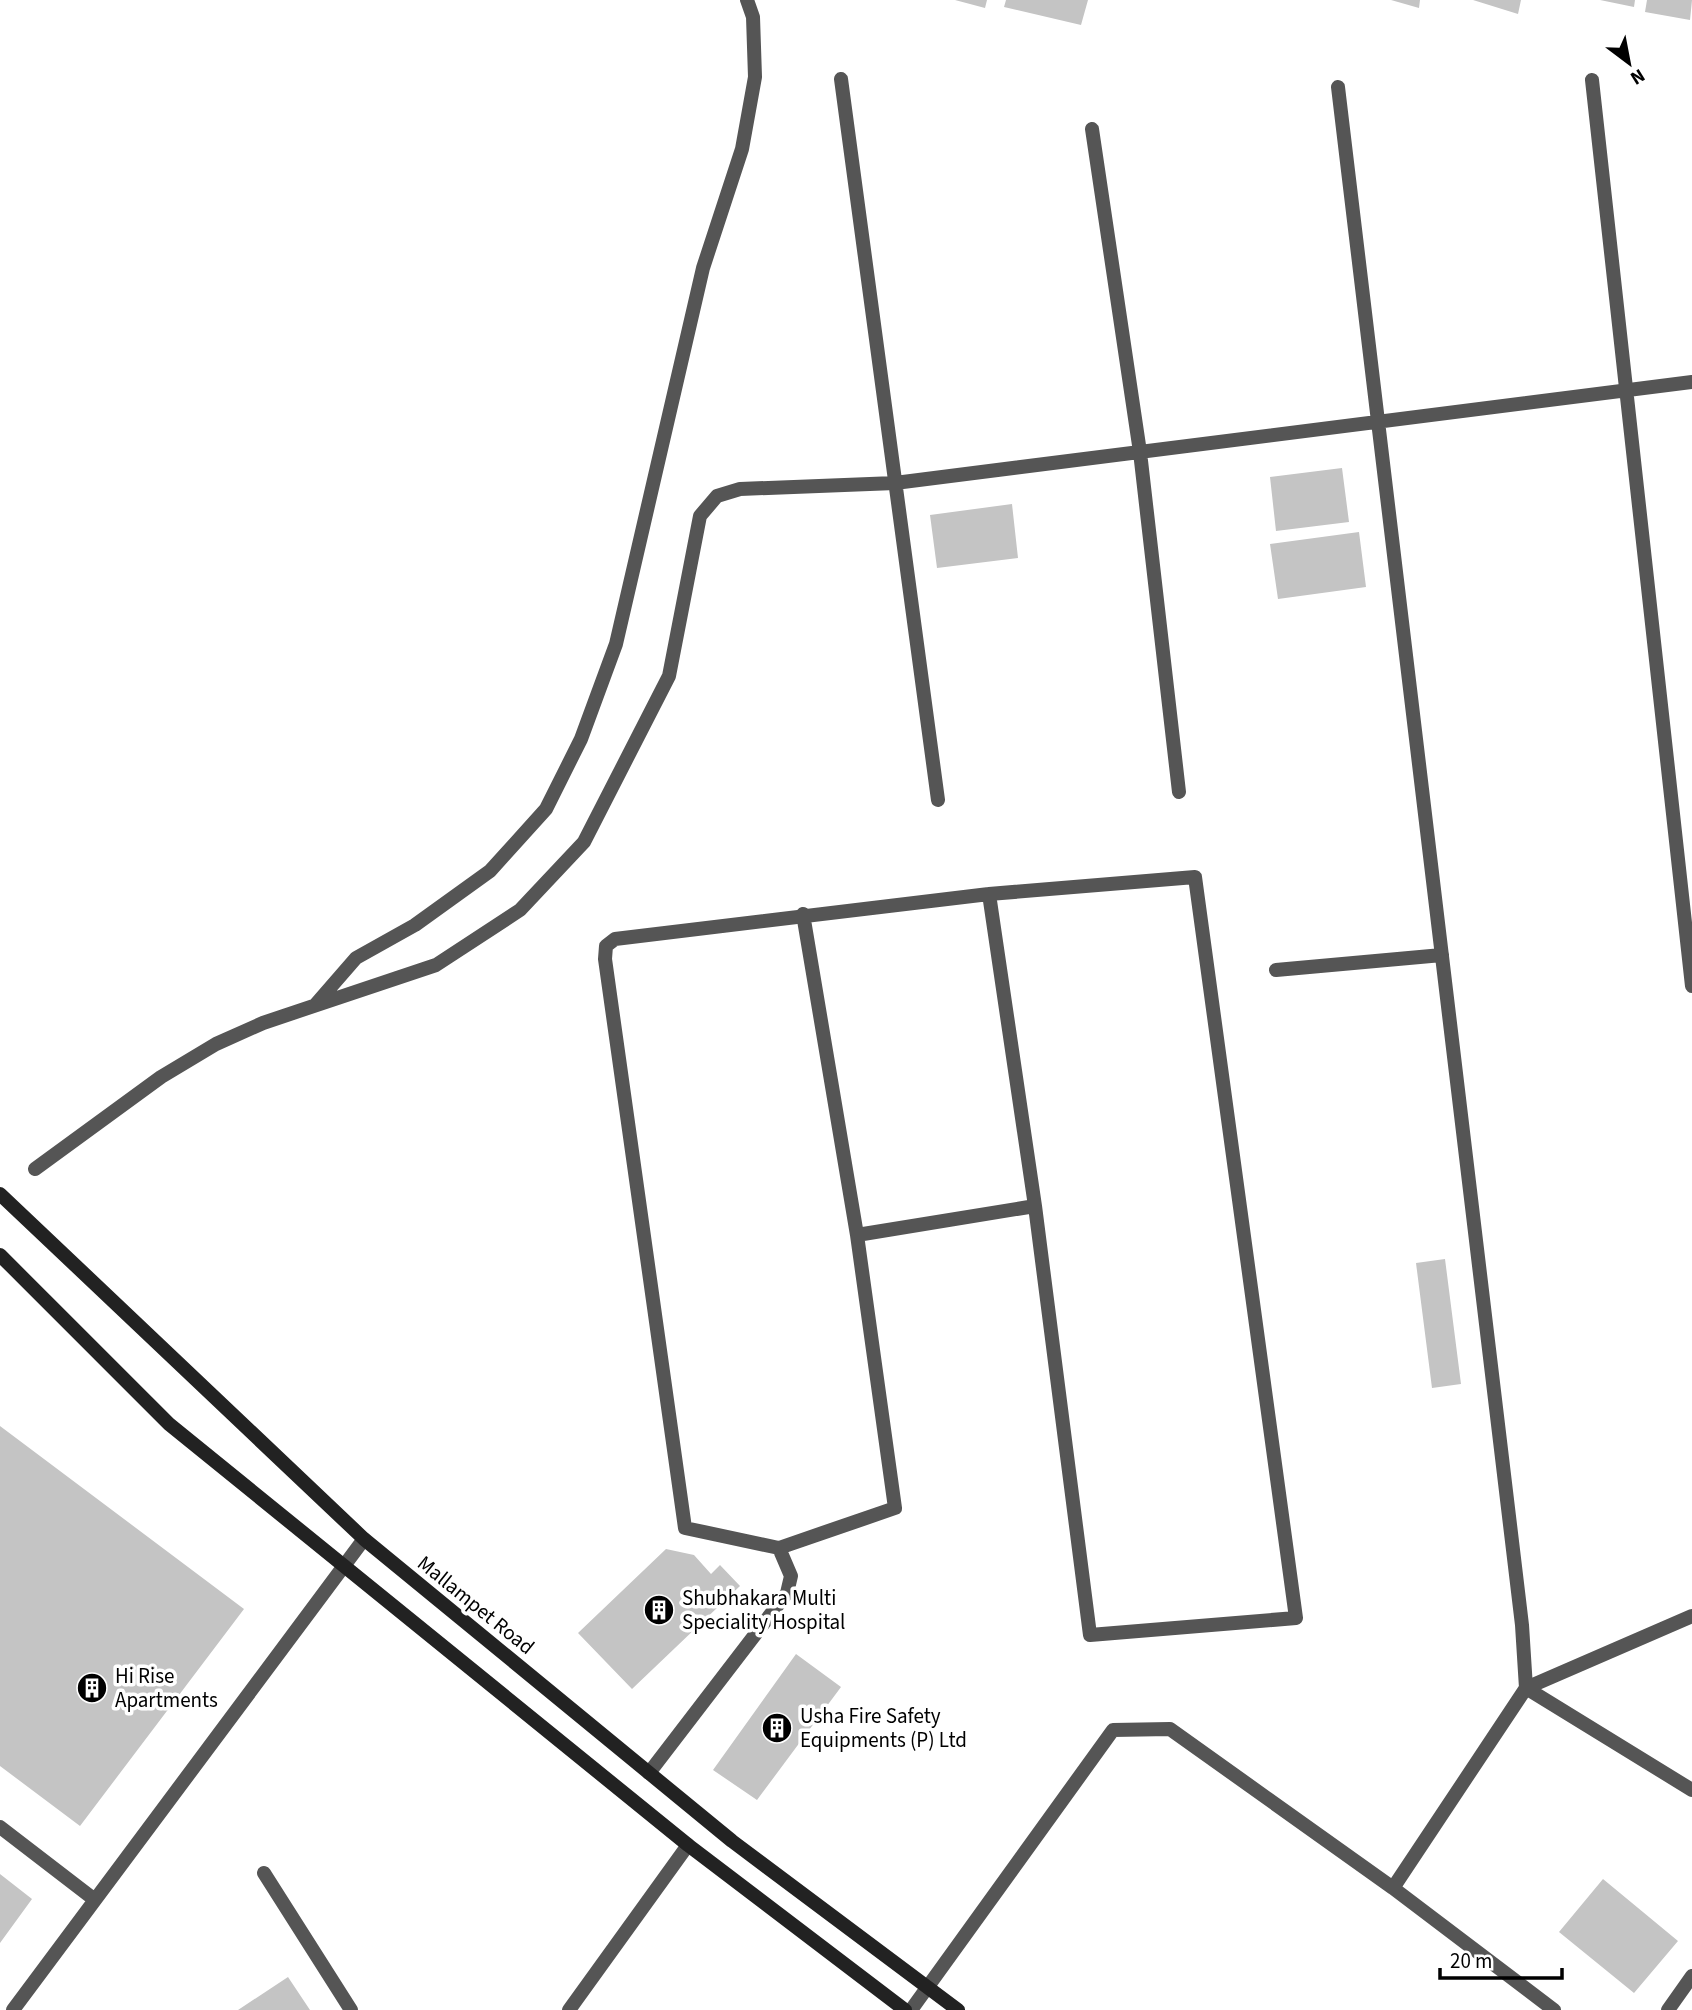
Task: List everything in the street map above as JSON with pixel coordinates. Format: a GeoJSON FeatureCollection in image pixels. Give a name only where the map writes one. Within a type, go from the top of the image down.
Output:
{"type":"FeatureCollection","features":[{"type":"Feature","properties":{"kind":"main road","name":"Mallampet Road"},"geometry":{"type":"LineString","coordinates":[[0,1194],[364,1539],[732,1841],[958,2010]]}},
{"type":"Feature","properties":{"kind":"main road"},"geometry":{"type":"LineString","coordinates":[[0,1255],[169,1424],[688,1845],[905,2010]]}},
{"type":"Feature","properties":{"kind":"street"},"geometry":{"type":"LineString","coordinates":[[316,1005],[356,958],[415,925],[491,871],[546,809],[581,739],[616,644],[703,268],[742,149],[755,77],[753,17],[747,0]]}},
{"type":"Feature","properties":{"kind":"street"},"geometry":{"type":"LineString","coordinates":[[841,79],[938,800]]}},
{"type":"Feature","properties":{"kind":"street"},"geometry":{"type":"LineString","coordinates":[[1592,80],[1692,985]]}},
{"type":"Feature","properties":{"kind":"street"},"geometry":{"type":"LineString","coordinates":[[1338,87],[1518,1598],[1526,1689]]}},
{"type":"Feature","properties":{"kind":"street"},"geometry":{"type":"LineString","coordinates":[[1092,130],[1140,452],[1179,792]]}},
{"type":"Feature","properties":{"kind":"street"},"geometry":{"type":"LineString","coordinates":[[35,1169],[161,1077],[216,1044],[316,1005],[436,965],[520,910],[584,842],[669,676],[701,516],[718,496],[740,489],[895,483],[1692,382]]}},
{"type":"Feature","properties":{"kind":"street"},"geometry":{"type":"LineString","coordinates":[[803,915],[857,1235],[895,1508],[779,1548],[685,1528],[605,959],[606,946],[615,939],[803,915],[989,894],[1195,877],[1296,1618],[1090,1635],[1035,1206],[989,894]]}},
{"type":"Feature","properties":{"kind":"street"},"geometry":{"type":"LineString","coordinates":[[1276,970],[1441,955]]}},
{"type":"Feature","properties":{"kind":"street"},"geometry":{"type":"LineString","coordinates":[[857,1235],[1035,1206]]}},
{"type":"Feature","properties":{"kind":"street"},"geometry":{"type":"LineString","coordinates":[[13,2010],[364,1539]]}},
{"type":"Feature","properties":{"kind":"street"},"geometry":{"type":"LineString","coordinates":[[649,1773],[787,1593],[791,1576],[779,1548]]}},
{"type":"Feature","properties":{"kind":"street"},"geometry":{"type":"LineString","coordinates":[[1393,1888],[1526,1689],[1692,1616]]}},
{"type":"Feature","properties":{"kind":"street"},"geometry":{"type":"LineString","coordinates":[[1526,1689],[1692,1790]]}},
{"type":"Feature","properties":{"kind":"street"},"geometry":{"type":"LineString","coordinates":[[911,2010],[1113,1730],[1170,1729],[1393,1888],[1554,2010]]}},
{"type":"Feature","properties":{"kind":"street"},"geometry":{"type":"LineString","coordinates":[[0,1827],[95,1900]]}},
{"type":"Feature","properties":{"kind":"street"},"geometry":{"type":"LineString","coordinates":[[569,2010],[688,1845]]}},
{"type":"Feature","properties":{"kind":"street"},"geometry":{"type":"LineString","coordinates":[[264,1872],[351,2010]]}},
{"type":"Feature","properties":{"kind":"street"},"geometry":{"type":"LineString","coordinates":[[1668,2010],[1692,1976]]}},
{"type":"Feature","properties":{"kind":"building"},"geometry":{"type":"Polygon","coordinates":[[[955,0],[987,0],[985,8],[955,0]]]}},
{"type":"Feature","properties":{"kind":"building"},"geometry":{"type":"Polygon","coordinates":[[[1006,0],[1088,0],[1081,25],[1004,7],[1006,0]]]}},
{"type":"Feature","properties":{"kind":"building"},"geometry":{"type":"Polygon","coordinates":[[[1391,0],[1420,0],[1419,8],[1391,0]]]}},
{"type":"Feature","properties":{"kind":"building"},"geometry":{"type":"Polygon","coordinates":[[[1473,0],[1521,0],[1518,14],[1473,0]]]}},
{"type":"Feature","properties":{"kind":"building"},"geometry":{"type":"Polygon","coordinates":[[[1600,0],[1635,0],[1634,7],[1600,0]]]}},
{"type":"Feature","properties":{"kind":"building"},"geometry":{"type":"Polygon","coordinates":[[[1647,0],[1692,0],[1690,20],[1645,12],[1647,0]]]}},
{"type":"Feature","properties":{"kind":"building"},"geometry":{"type":"Polygon","coordinates":[[[1342,468],[1349,522],[1276,531],[1270,477],[1342,468]]]}},
{"type":"Feature","properties":{"kind":"building"},"geometry":{"type":"Polygon","coordinates":[[[1012,504],[1018,558],[937,568],[930,515],[1012,504]]]}},
{"type":"Feature","properties":{"kind":"building"},"geometry":{"type":"Polygon","coordinates":[[[1359,532],[1366,587],[1278,599],[1270,544],[1359,532]]]}},
{"type":"Feature","properties":{"kind":"building"},"geometry":{"type":"Polygon","coordinates":[[[1445,1259],[1461,1384],[1432,1388],[1416,1263],[1445,1259]]]}},
{"type":"Feature","properties":{"kind":"building","name":"Hi Rise Apartments"},"geometry":{"type":"Polygon","coordinates":[[[0,1426],[244,1609],[80,1826],[0,1766],[0,1426]]]}},
{"type":"Feature","properties":{"kind":"building","name":"Shubhakara Multi Speciality Hospital"},"geometry":{"type":"Polygon","coordinates":[[[666,1549],[694,1555],[711,1574],[720,1565],[740,1586],[632,1689],[578,1633],[666,1549]]]}},
{"type":"Feature","properties":{"kind":"building","name":"Usha Fire Safety Equipments (P) Ltd"},"geometry":{"type":"Polygon","coordinates":[[[796,1654],[841,1687],[757,1800],[713,1770],[796,1654]]]}},
{"type":"Feature","properties":{"kind":"building"},"geometry":{"type":"Polygon","coordinates":[[[0,1874],[32,1899],[0,1943],[0,1874]]]}},
{"type":"Feature","properties":{"kind":"building"},"geometry":{"type":"Polygon","coordinates":[[[1603,1879],[1678,1941],[1634,1993],[1559,1932],[1603,1879]]]}},
{"type":"Feature","properties":{"kind":"building"},"geometry":{"type":"Polygon","coordinates":[[[288,1977],[310,2010],[238,2010],[288,1977]]]}},
{"type":"Feature","properties":{"kind":"place","name":"Shubhakara Multi Speciality Hospital"},"geometry":{"type":"Point","coordinates":[659,1610]}},
{"type":"Feature","properties":{"kind":"place","name":"Hi Rise Apartments"},"geometry":{"type":"Point","coordinates":[92,1688]}},
{"type":"Feature","properties":{"kind":"place","name":"Usha Fire Safety Equipments (P) Ltd"},"geometry":{"type":"Point","coordinates":[777,1728]}}]}
